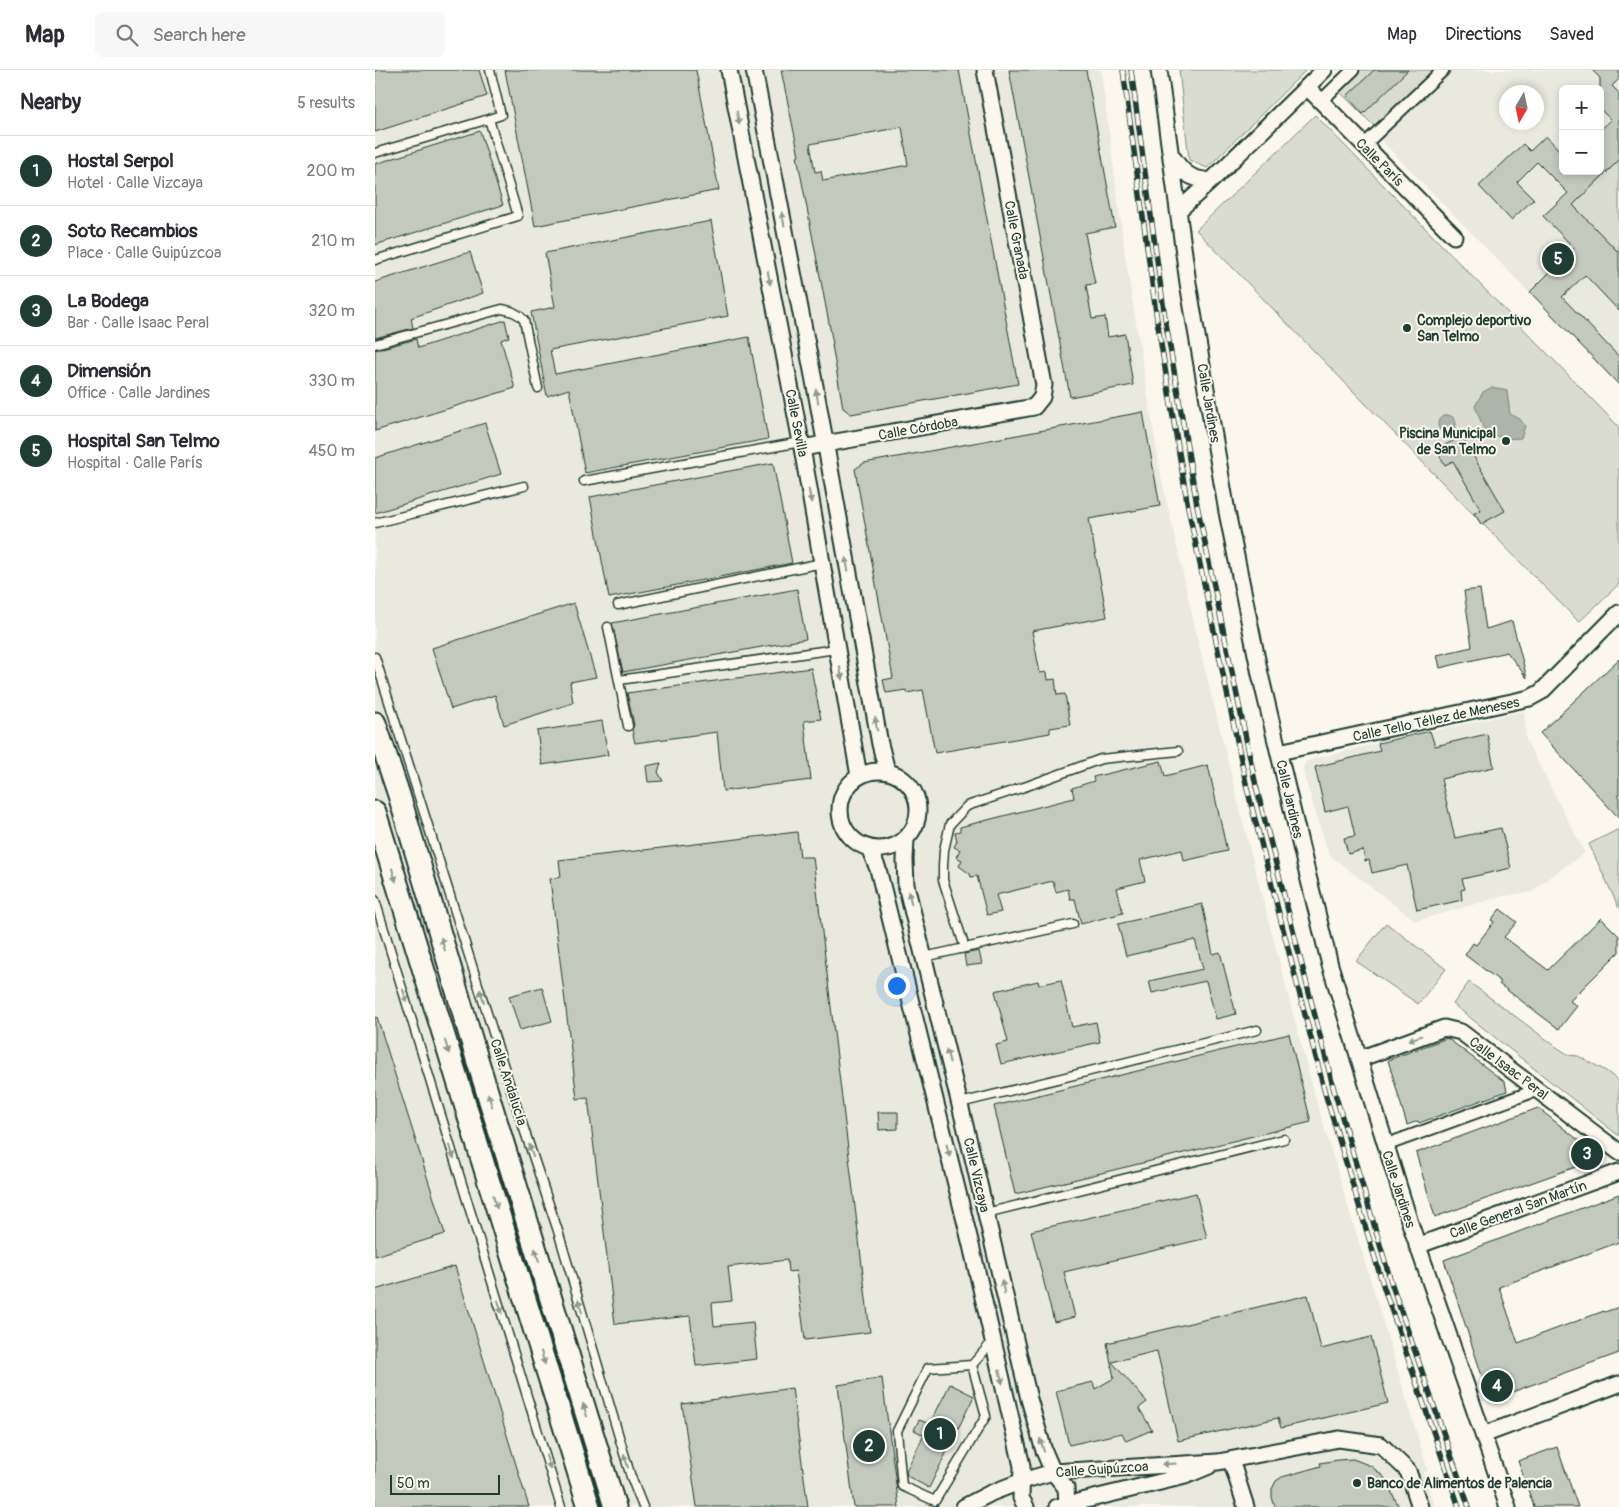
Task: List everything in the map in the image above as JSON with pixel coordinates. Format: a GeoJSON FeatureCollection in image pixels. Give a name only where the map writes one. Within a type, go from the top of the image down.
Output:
{"type":"FeatureCollection","features":[{"type":"Feature","properties":{"kind":"main road","name":"Calle Andalucía"},"geometry":{"type":"LineString","coordinates":[[375,723],[399,795],[481,1071],[615,1507]]}},
{"type":"Feature","properties":{"kind":"main road"},"geometry":{"type":"LineString","coordinates":[[375,812],[589,1507]]}},
{"type":"Feature","properties":{"kind":"street","name":"Calle Sevilla"},"geometry":{"type":"LineString","coordinates":[[729,70],[801,445],[859,776]]}},
{"type":"Feature","properties":{"kind":"street","name":"Calle Sevilla"},"geometry":{"type":"LineString","coordinates":[[755,70],[826,444],[880,744],[887,771]]}},
{"type":"Feature","properties":{"kind":"street","name":"Calle Granada"},"geometry":{"type":"LineString","coordinates":[[985,70],[1045,385],[1042,397],[1034,406]]}},
{"type":"Feature","properties":{"kind":"street","name":"Calle Jardines"},"geometry":{"type":"LineString","coordinates":[[1159,70],[1190,292],[1227,512],[1261,674],[1330,965],[1417,1246],[1509,1507]]}},
{"type":"Feature","properties":{"kind":"street"},"geometry":{"type":"LineString","coordinates":[[1178,211],[1324,70]]}},
{"type":"Feature","properties":{"kind":"street"},"geometry":{"type":"LineString","coordinates":[[1321,101],[1353,70]]}},
{"type":"Feature","properties":{"kind":"street"},"geometry":{"type":"LineString","coordinates":[[1364,145],[1443,70]]}},
{"type":"Feature","properties":{"kind":"street","name":"Calle París"},"geometry":{"type":"LineString","coordinates":[[1307,87],[1454,236]]}},
{"type":"Feature","properties":{"kind":"street"},"geometry":{"type":"LineString","coordinates":[[1169,152],[1181,169],[1190,177],[1211,181]]}},
{"type":"Feature","properties":{"kind":"street","name":"Calle Córdoba"},"geometry":{"type":"LineString","coordinates":[[801,445],[826,444],[1034,406]]}},
{"type":"Feature","properties":{"kind":"street","name":"Calle Tello Téllez de Meneses"},"geometry":{"type":"LineString","coordinates":[[1279,752],[1530,698],[1541,692],[1619,613]]}},
{"type":"Feature","properties":{"kind":"street"},"geometry":{"type":"LineString","coordinates":[[876,771],[887,771],[905,780],[912,787],[918,801],[919,814],[912,832],[899,844],[887,848],[869,848],[849,836],[844,828],[840,813],[840,803],[845,789],[859,776],[876,771]]}},
{"type":"Feature","properties":{"kind":"street","name":"Calle Vizcaya"},"geometry":{"type":"LineString","coordinates":[[906,839],[906,885],[960,1103],[1029,1399],[1044,1451],[1053,1472],[1067,1488],[1062,1506]]}},
{"type":"Feature","properties":{"kind":"street","name":"Calle Vizcaya"},"geometry":{"type":"LineString","coordinates":[[869,848],[878,869],[937,1103],[1022,1466],[1021,1498],[1026,1507]]}},
{"type":"Feature","properties":{"kind":"street","name":"Calle Isaac Peral"},"geometry":{"type":"LineString","coordinates":[[1359,1060],[1444,1028],[1461,1032],[1619,1152]]}},
{"type":"Feature","properties":{"kind":"street"},"geometry":{"type":"LineString","coordinates":[[1386,1145],[1537,1090]]}},
{"type":"Feature","properties":{"kind":"street"},"geometry":{"type":"LineString","coordinates":[[937,1103],[960,1103]]}},
{"type":"Feature","properties":{"kind":"street","name":"Calle General San Martín"},"geometry":{"type":"LineString","coordinates":[[1417,1246],[1619,1172]]}},
{"type":"Feature","properties":{"kind":"street"},"geometry":{"type":"LineString","coordinates":[[1483,1435],[1619,1384]]}},
{"type":"Feature","properties":{"kind":"street","name":"Calle Guipúzcoa"},"geometry":{"type":"LineString","coordinates":[[964,1507],[991,1493],[1053,1472],[1224,1461],[1339,1439],[1381,1445],[1408,1471],[1420,1507]]}},
{"type":"Feature","properties":{"kind":"street"},"geometry":{"type":"LineString","coordinates":[[1224,1461],[1247,1507]]}},
{"type":"Feature","properties":{"kind":"street","name":"Calle Guipúzcoa"},"geometry":{"type":"LineString","coordinates":[[1062,1506],[1185,1476],[1224,1461]]}},
{"type":"Feature","properties":{"kind":"lane"},"geometry":{"type":"LineString","coordinates":[[375,153],[501,115],[490,70]]}},
{"type":"Feature","properties":{"kind":"lane"},"geometry":{"type":"LineString","coordinates":[[375,260],[518,216],[489,118]]}},
{"type":"Feature","properties":{"kind":"lane"},"geometry":{"type":"LineString","coordinates":[[375,344],[502,310],[511,311],[519,314],[524,320],[538,388]]}},
{"type":"Feature","properties":{"kind":"lane"},"geometry":{"type":"LineString","coordinates":[[584,481],[801,445]]}},
{"type":"Feature","properties":{"kind":"lane"},"geometry":{"type":"LineString","coordinates":[[375,523],[524,486]]}},
{"type":"Feature","properties":{"kind":"lane"},"geometry":{"type":"LineString","coordinates":[[617,605],[822,563]]}},
{"type":"Feature","properties":{"kind":"lane"},"geometry":{"type":"LineString","coordinates":[[609,627],[628,726]]}},
{"type":"Feature","properties":{"kind":"lane"},"geometry":{"type":"LineString","coordinates":[[619,680],[836,649]]}},
{"type":"Feature","properties":{"kind":"lane","name":"Calle Andalucía"},"geometry":{"type":"LineString","coordinates":[[375,657],[563,1248],[631,1478],[643,1507]]}},
{"type":"Feature","properties":{"kind":"lane"},"geometry":{"type":"LineString","coordinates":[[965,948],[943,880],[943,865],[944,850],[950,824],[967,806],[1101,759],[1178,751]]}},
{"type":"Feature","properties":{"kind":"lane"},"geometry":{"type":"LineString","coordinates":[[375,900],[561,1507]]}},
{"type":"Feature","properties":{"kind":"lane"},"geometry":{"type":"LineString","coordinates":[[924,957],[1073,924]]}},
{"type":"Feature","properties":{"kind":"lane"},"geometry":{"type":"LineString","coordinates":[[960,1103],[1257,1030]]}},
{"type":"Feature","properties":{"kind":"lane"},"geometry":{"type":"LineString","coordinates":[[986,1213],[1284,1140]]}},
{"type":"Feature","properties":{"kind":"lane"},"geometry":{"type":"LineString","coordinates":[[972,1365],[985,1416],[935,1504],[902,1486],[897,1431],[928,1368],[972,1365],[993,1341]]}},
{"type":"Feature","properties":{"kind":"shaded area"},"geometry":{"type":"Polygon","coordinates":[[[375,70],[1101,70],[1125,255],[1161,476],[1201,654],[1313,1090],[1428,1471],[1423,1473],[1435,1507],[375,1507],[375,70]]]}},
{"type":"Feature","properties":{"kind":"shaded area"},"geometry":{"type":"Polygon","coordinates":[[[1179,70],[1306,70],[1207,168],[1189,160],[1179,70]]]}},
{"type":"Feature","properties":{"kind":"shaded area"},"geometry":{"type":"Polygon","coordinates":[[[1353,70],[1443,70],[1379,131],[1335,87],[1353,70]]]}},
{"type":"Feature","properties":{"kind":"shaded area"},"geometry":{"type":"Polygon","coordinates":[[[1450,70],[1619,70],[1619,385],[1379,138],[1450,70]]]}},
{"type":"Feature","properties":{"kind":"shaded area","name":"Complejo deportivo San Telmo"},"geometry":{"type":"Polygon","coordinates":[[[1315,115],[1619,427],[1619,584],[1579,622],[1481,524],[1196,230],[1315,115]]]}},
{"type":"Feature","properties":{"kind":"shaded area"},"geometry":{"type":"Polygon","coordinates":[[[1619,160],[1619,253],[1573,205],[1619,160]]]}},
{"type":"Feature","properties":{"kind":"shaded area"},"geometry":{"type":"Polygon","coordinates":[[[1492,387],[1507,391],[1510,414],[1520,419],[1525,426],[1521,438],[1503,439],[1484,430],[1475,406],[1483,392],[1492,387]]]}},
{"type":"Feature","properties":{"kind":"shaded area"},"geometry":{"type":"Polygon","coordinates":[[[1447,415],[1453,418],[1456,424],[1453,430],[1447,433],[1441,430],[1438,424],[1441,418],[1447,415]]]}},
{"type":"Feature","properties":{"kind":"shaded area"},"geometry":{"type":"Polygon","coordinates":[[[1524,711],[1526,740],[1585,853],[1551,876],[1532,892],[1503,896],[1416,921],[1329,855],[1304,776],[1303,769],[1305,763],[1309,760],[1524,711]]]}},
{"type":"Feature","properties":{"kind":"shaded area"},"geometry":{"type":"Polygon","coordinates":[[[1619,829],[1619,908],[1589,844],[1619,829]]]}},
{"type":"Feature","properties":{"kind":"shaded area"},"geometry":{"type":"Polygon","coordinates":[[[1386,923],[1446,969],[1418,1004],[1356,961],[1386,923]]]}},
{"type":"Feature","properties":{"kind":"shaded area"},"geometry":{"type":"Polygon","coordinates":[[[1469,982],[1558,1048],[1569,1055],[1578,1056],[1606,1071],[1619,1081],[1619,1136],[1453,1004],[1469,982]]]}},
{"type":"Feature","properties":{"kind":"building"},"geometry":{"type":"Polygon","coordinates":[[[375,70],[479,70],[487,96],[375,132],[375,70]]]}},
{"type":"Feature","properties":{"kind":"building"},"geometry":{"type":"Polygon","coordinates":[[[505,70],[696,70],[719,190],[535,226],[505,70]]]}},
{"type":"Feature","properties":{"kind":"building"},"geometry":{"type":"Polygon","coordinates":[[[781,70],[959,70],[1018,384],[851,414],[843,408],[833,344],[797,156],[799,156],[781,70]],[[902,127],[810,144],[815,172],[821,171],[823,181],[908,165],[902,127]]]}},
{"type":"Feature","properties":{"kind":"building"},"geometry":{"type":"Polygon","coordinates":[[[1009,70],[1086,70],[1115,227],[1085,233],[1095,284],[1086,285],[1092,319],[1105,317],[1108,337],[1125,334],[1133,385],[1070,397],[1009,70]]]}},
{"type":"Feature","properties":{"kind":"building"},"geometry":{"type":"Polygon","coordinates":[[[1374,70],[1408,70],[1363,114],[1347,96],[1374,70]]]}},
{"type":"Feature","properties":{"kind":"building"},"geometry":{"type":"Polygon","coordinates":[[[1592,70],[1619,70],[1619,79],[1612,86],[1619,93],[1619,160],[1604,175],[1604,126],[1611,120],[1604,113],[1604,85],[1600,85],[1600,78],[1592,70]]]}},
{"type":"Feature","properties":{"kind":"building"},"geometry":{"type":"Polygon","coordinates":[[[480,131],[503,205],[375,245],[375,164],[480,131]]]}},
{"type":"Feature","properties":{"kind":"building"},"geometry":{"type":"Polygon","coordinates":[[[1546,136],[1559,150],[1559,175],[1604,175],[1573,205],[1619,253],[1619,311],[1585,275],[1562,297],[1619,357],[1619,385],[1530,292],[1574,248],[1543,216],[1568,193],[1537,162],[1517,182],[1534,199],[1511,220],[1479,186],[1523,144],[1530,151],[1546,136]]]}},
{"type":"Feature","properties":{"kind":"building"},"geometry":{"type":"Polygon","coordinates":[[[711,221],[728,316],[550,350],[555,374],[749,337],[768,439],[585,473],[569,389],[547,396],[531,312],[555,307],[545,253],[711,221]]]}},
{"type":"Feature","properties":{"kind":"building"},"geometry":{"type":"Polygon","coordinates":[[[470,252],[483,293],[411,318],[413,328],[375,338],[375,282],[470,252]]]}},
{"type":"Feature","properties":{"kind":"building"},"geometry":{"type":"Polygon","coordinates":[[[505,320],[509,337],[501,340],[515,388],[375,431],[375,350],[416,339],[418,348],[505,320]]]}},
{"type":"Feature","properties":{"kind":"building"},"geometry":{"type":"Polygon","coordinates":[[[1143,412],[1160,506],[1089,519],[1107,617],[1032,631],[1040,673],[1047,672],[1048,680],[1055,679],[1057,695],[1065,694],[1070,725],[1050,728],[1050,733],[935,753],[923,690],[907,693],[906,690],[886,693],[883,680],[893,678],[855,469],[864,463],[1143,412]]]}},
{"type":"Feature","properties":{"kind":"building"},"geometry":{"type":"Polygon","coordinates":[[[485,423],[501,474],[375,513],[375,458],[485,423]]]}},
{"type":"Feature","properties":{"kind":"building"},"geometry":{"type":"Polygon","coordinates":[[[1462,436],[1505,511],[1481,524],[1474,513],[1481,510],[1453,461],[1445,465],[1436,450],[1462,436]]]}},
{"type":"Feature","properties":{"kind":"building"},"geometry":{"type":"Polygon","coordinates":[[[773,463],[792,563],[609,598],[590,497],[773,463]]]}},
{"type":"Feature","properties":{"kind":"building"},"geometry":{"type":"Polygon","coordinates":[[[797,589],[806,639],[623,672],[612,623],[797,589]]]}},
{"type":"Feature","properties":{"kind":"building"},"geometry":{"type":"Polygon","coordinates":[[[1480,589],[1486,629],[1512,621],[1527,678],[1507,652],[1440,668],[1437,655],[1472,647],[1464,591],[1480,589]]]}},
{"type":"Feature","properties":{"kind":"building"},"geometry":{"type":"Polygon","coordinates":[[[574,603],[596,677],[570,682],[573,703],[504,725],[495,695],[451,709],[432,648],[574,603]]]}},
{"type":"Feature","properties":{"kind":"building"},"geometry":{"type":"Polygon","coordinates":[[[1619,659],[1619,818],[1540,733],[1619,659]]]}},
{"type":"Feature","properties":{"kind":"building"},"geometry":{"type":"Polygon","coordinates":[[[811,668],[821,719],[804,721],[811,780],[723,791],[717,732],[635,743],[632,730],[634,725],[627,693],[811,668]]]}},
{"type":"Feature","properties":{"kind":"building"},"geometry":{"type":"Polygon","coordinates":[[[602,721],[608,755],[542,765],[537,731],[602,721]]]}},
{"type":"Feature","properties":{"kind":"building"},"geometry":{"type":"Polygon","coordinates":[[[1430,731],[1435,746],[1487,734],[1494,767],[1441,779],[1455,838],[1501,828],[1511,868],[1462,879],[1465,889],[1461,890],[1462,900],[1417,910],[1407,865],[1372,873],[1369,860],[1365,861],[1363,850],[1348,854],[1344,838],[1355,836],[1348,806],[1325,812],[1315,767],[1380,751],[1378,743],[1430,731]]]}},
{"type":"Feature","properties":{"kind":"building"},"geometry":{"type":"Polygon","coordinates":[[[1161,761],[1165,776],[1208,765],[1227,851],[1184,861],[1182,850],[1140,860],[1145,881],[1117,888],[1123,913],[1081,924],[1075,899],[1070,899],[1068,889],[1056,892],[1053,881],[996,895],[1001,912],[987,915],[977,876],[971,877],[970,874],[959,866],[962,860],[956,857],[960,850],[954,847],[957,841],[955,832],[960,831],[960,827],[1074,798],[1072,788],[1094,781],[1093,777],[1161,761]]]}},
{"type":"Feature","properties":{"kind":"building"},"geometry":{"type":"Polygon","coordinates":[[[661,763],[658,772],[663,781],[648,782],[646,766],[661,763]]]}},
{"type":"Feature","properties":{"kind":"building"},"geometry":{"type":"Polygon","coordinates":[[[797,832],[800,857],[813,857],[870,1332],[805,1340],[796,1271],[788,1272],[787,1260],[728,1267],[732,1301],[712,1303],[714,1326],[753,1322],[757,1359],[696,1366],[690,1316],[615,1324],[588,1098],[577,1099],[550,879],[561,877],[559,860],[797,832]]]}},
{"type":"Feature","properties":{"kind":"building"},"geometry":{"type":"Polygon","coordinates":[[[1202,904],[1213,954],[1220,952],[1236,1014],[1216,1019],[1206,981],[1152,993],[1149,981],[1203,969],[1195,940],[1126,956],[1118,924],[1202,904]]]}},
{"type":"Feature","properties":{"kind":"building"},"geometry":{"type":"Polygon","coordinates":[[[1500,909],[1517,922],[1504,937],[1548,970],[1601,918],[1619,936],[1619,952],[1570,1001],[1577,1006],[1559,1029],[1499,984],[1501,982],[1465,955],[1473,943],[1476,945],[1494,922],[1491,920],[1500,909]]]}},
{"type":"Feature","properties":{"kind":"building"},"geometry":{"type":"Polygon","coordinates":[[[979,951],[982,964],[966,966],[964,954],[979,951]]]}},
{"type":"Feature","properties":{"kind":"building"},"geometry":{"type":"Polygon","coordinates":[[[1061,980],[1072,1027],[1096,1022],[1100,1042],[1001,1064],[996,1045],[1008,1042],[995,991],[1038,981],[1039,985],[1061,980]]]}},
{"type":"Feature","properties":{"kind":"building"},"geometry":{"type":"Polygon","coordinates":[[[542,987],[552,1021],[520,1030],[509,996],[542,987]]]}},
{"type":"Feature","properties":{"kind":"building"},"geometry":{"type":"Polygon","coordinates":[[[377,1017],[445,1234],[375,1256],[375,1018],[377,1017]]]}},
{"type":"Feature","properties":{"kind":"building"},"geometry":{"type":"Polygon","coordinates":[[[1289,1034],[1311,1122],[1015,1194],[994,1106],[1289,1034]]]}},
{"type":"Feature","properties":{"kind":"building"},"geometry":{"type":"Polygon","coordinates":[[[1447,1038],[1505,1082],[1507,1091],[1419,1123],[1418,1121],[1407,1125],[1388,1060],[1447,1038]]]}},
{"type":"Feature","properties":{"kind":"building"},"geometry":{"type":"Polygon","coordinates":[[[1538,1108],[1601,1158],[1435,1217],[1416,1153],[1538,1108]]]}},
{"type":"Feature","properties":{"kind":"building"},"geometry":{"type":"Polygon","coordinates":[[[878,1112],[898,1112],[898,1129],[879,1130],[878,1112]]]}},
{"type":"Feature","properties":{"kind":"building"},"geometry":{"type":"Polygon","coordinates":[[[1196,1193],[1207,1238],[1064,1272],[1075,1317],[1054,1322],[1031,1231],[1196,1193]]]}},
{"type":"Feature","properties":{"kind":"building"},"geometry":{"type":"Polygon","coordinates":[[[1619,1194],[1619,1242],[1499,1287],[1518,1343],[1619,1307],[1619,1353],[1490,1400],[1444,1260],[1619,1194]]]}},
{"type":"Feature","properties":{"kind":"building"},"geometry":{"type":"Polygon","coordinates":[[[455,1266],[529,1507],[375,1507],[375,1290],[455,1266]]]}},
{"type":"Feature","properties":{"kind":"building"},"geometry":{"type":"Polygon","coordinates":[[[1308,1295],[1321,1349],[1371,1337],[1388,1403],[1281,1428],[1278,1418],[1178,1441],[1157,1351],[1112,1362],[1147,1402],[1139,1408],[1152,1430],[1126,1441],[1122,1433],[1069,1445],[1056,1391],[1093,1382],[1095,1389],[1114,1378],[1107,1343],[1308,1295]]]}},
{"type":"Feature","properties":{"kind":"building"},"geometry":{"type":"Polygon","coordinates":[[[882,1378],[899,1507],[854,1507],[838,1385],[882,1378]]]}},
{"type":"Feature","properties":{"kind":"building"},"geometry":{"type":"Polygon","coordinates":[[[950,1384],[974,1396],[929,1488],[907,1476],[906,1471],[924,1435],[914,1430],[919,1420],[930,1424],[950,1384]]]}},
{"type":"Feature","properties":{"kind":"building"},"geometry":{"type":"Polygon","coordinates":[[[792,1388],[808,1507],[697,1507],[682,1404],[792,1388]]]}},
{"type":"Feature","properties":{"kind":"building"},"geometry":{"type":"Polygon","coordinates":[[[1557,1447],[1578,1507],[1534,1507],[1518,1461],[1557,1447]]]}},
{"type":"Feature","properties":{"kind":"building"},"geometry":{"type":"Polygon","coordinates":[[[1353,1459],[1371,1466],[1384,1477],[1399,1507],[1275,1507],[1272,1489],[1276,1481],[1282,1477],[1321,1466],[1320,1463],[1353,1459]]]}},
{"type":"Feature","properties":{"kind":"railway"},"geometry":{"type":"LineString","coordinates":[[1123,70],[1157,320],[1188,507],[1247,788],[1325,1093],[1384,1288],[1459,1507]]}},
{"type":"Feature","properties":{"kind":"railway"},"geometry":{"type":"LineString","coordinates":[[1131,70],[1165,318],[1197,505],[1256,786],[1334,1090],[1392,1285],[1469,1507]]}},
{"type":"Feature","properties":{"kind":"place","name":"Hospital San Telmo"},"geometry":{"type":"Point","coordinates":[1558,259]}},
{"type":"Feature","properties":{"kind":"place","name":"Complejo deportivo San Telmo"},"geometry":{"type":"Point","coordinates":[1407,328]}},
{"type":"Feature","properties":{"kind":"place","name":"Piscina Municipal de San Telmo"},"geometry":{"type":"Point","coordinates":[1506,441]}},
{"type":"Feature","properties":{"kind":"place","name":"La Bodega"},"geometry":{"type":"Point","coordinates":[1587,1154]}},
{"type":"Feature","properties":{"kind":"place","name":"Dimensión"},"geometry":{"type":"Point","coordinates":[1497,1386]}},
{"type":"Feature","properties":{"kind":"place","name":"Hostal Serpol"},"geometry":{"type":"Point","coordinates":[940,1434]}},
{"type":"Feature","properties":{"kind":"place","name":"Soto Recambios"},"geometry":{"type":"Point","coordinates":[869,1446]}},
{"type":"Feature","properties":{"kind":"place","name":"Banco de Alimentos de Palencia"},"geometry":{"type":"Point","coordinates":[1357,1483]}}]}
